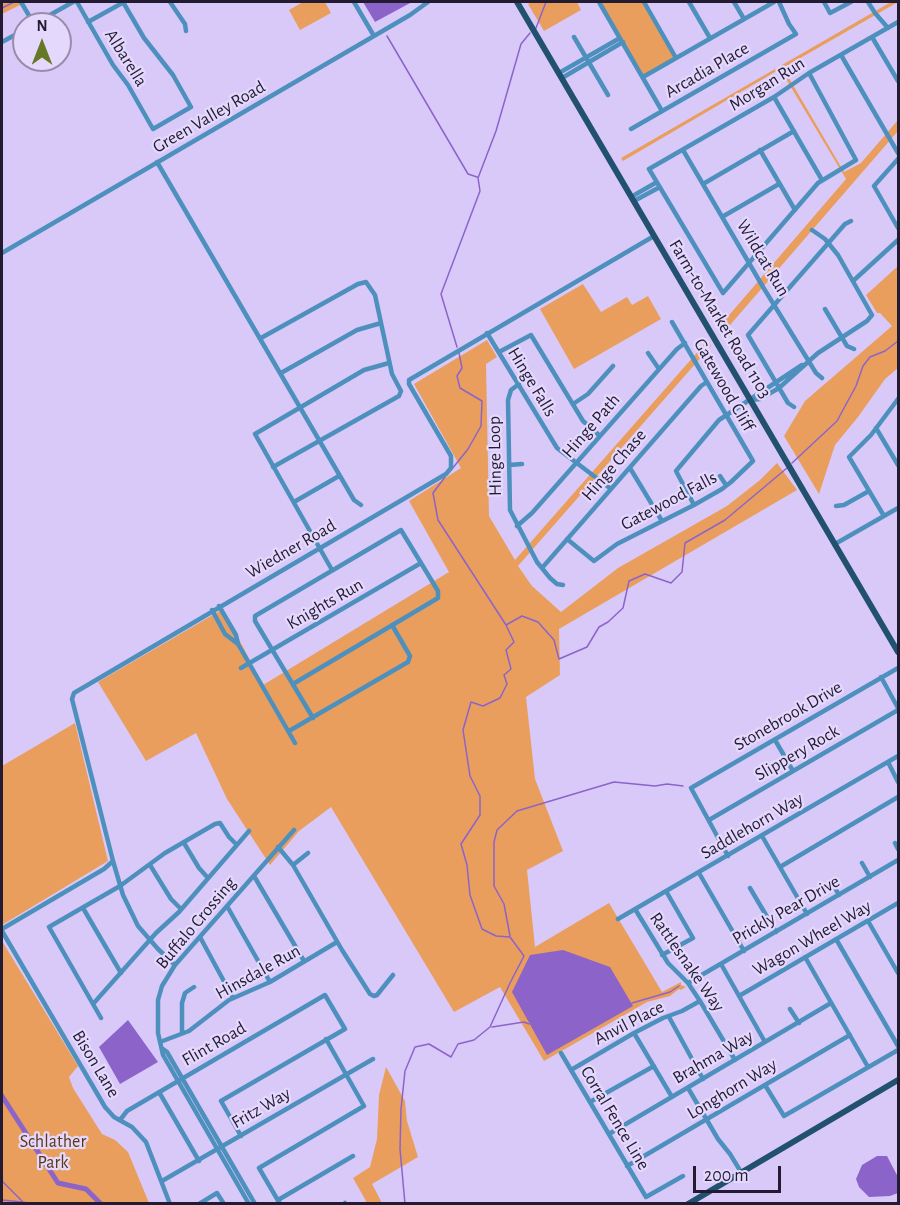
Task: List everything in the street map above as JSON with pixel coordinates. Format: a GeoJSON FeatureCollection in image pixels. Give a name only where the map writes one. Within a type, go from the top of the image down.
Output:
{"type":"FeatureCollection","features":[{"type":"Feature","properties":{"kind":"main road","name":"Farm-to-Market Road 1103"},"geometry":{"type":"LineString","coordinates":[[517,2],[898,652]]}},
{"type":"Feature","properties":{"kind":"main road"},"geometry":{"type":"LineString","coordinates":[[688,1203],[898,1080]]}},
{"type":"Feature","properties":{"kind":"street"},"geometry":{"type":"LineString","coordinates":[[56,12],[75,2]]}},
{"type":"Feature","properties":{"kind":"street","name":"Albarella"},"geometry":{"type":"LineString","coordinates":[[75,2],[153,129],[191,107],[173,75],[144,38],[123,2]]}},
{"type":"Feature","properties":{"kind":"street"},"geometry":{"type":"LineString","coordinates":[[88,22],[123,2]]}},
{"type":"Feature","properties":{"kind":"street"},"geometry":{"type":"LineString","coordinates":[[170,2],[185,24],[186,31]]}},
{"type":"Feature","properties":{"kind":"street"},"geometry":{"type":"LineString","coordinates":[[354,2],[374,36]]}},
{"type":"Feature","properties":{"kind":"street","name":"Green Valley Road"},"geometry":{"type":"LineString","coordinates":[[2,253],[417,11],[428,2]]}},
{"type":"Feature","properties":{"kind":"street"},"geometry":{"type":"LineString","coordinates":[[601,2],[662,111]]}},
{"type":"Feature","properties":{"kind":"street"},"geometry":{"type":"LineString","coordinates":[[644,2],[676,58]]}},
{"type":"Feature","properties":{"kind":"street"},"geometry":{"type":"LineString","coordinates":[[689,2],[710,38]]}},
{"type":"Feature","properties":{"kind":"street"},"geometry":{"type":"LineString","coordinates":[[734,2],[744,19]]}},
{"type":"Feature","properties":{"kind":"street"},"geometry":{"type":"LineString","coordinates":[[643,77],[774,2]]}},
{"type":"Feature","properties":{"kind":"street","name":"Arcadia Place"},"geometry":{"type":"LineString","coordinates":[[631,129],[796,34],[779,2]]}},
{"type":"Feature","properties":{"kind":"street"},"geometry":{"type":"LineString","coordinates":[[824,2],[830,13],[851,2]]}},
{"type":"Feature","properties":{"kind":"street"},"geometry":{"type":"LineString","coordinates":[[868,2],[888,28]]}},
{"type":"Feature","properties":{"kind":"street","name":"Morgan Run"},"geometry":{"type":"LineString","coordinates":[[658,184],[649,169],[898,22]]}},
{"type":"Feature","properties":{"kind":"street"},"geometry":{"type":"LineString","coordinates":[[574,37],[608,95]]}},
{"type":"Feature","properties":{"kind":"street"},"geometry":{"type":"LineString","coordinates":[[873,37],[898,81]]}},
{"type":"Feature","properties":{"kind":"street"},"geometry":{"type":"LineString","coordinates":[[560,76],[621,40]]}},
{"type":"Feature","properties":{"kind":"street"},"geometry":{"type":"LineString","coordinates":[[841,55],[898,153]]}},
{"type":"Feature","properties":{"kind":"street"},"geometry":{"type":"LineString","coordinates":[[892,70],[898,67]]}},
{"type":"Feature","properties":{"kind":"street"},"geometry":{"type":"LineString","coordinates":[[633,199],[658,184],[723,293],[822,180],[856,160],[809,74]]}},
{"type":"Feature","properties":{"kind":"street"},"geometry":{"type":"LineString","coordinates":[[774,97],[822,180]]}},
{"type":"Feature","properties":{"kind":"street"},"geometry":{"type":"LineString","coordinates":[[703,184],[794,131]]}},
{"type":"Feature","properties":{"kind":"street","name":"Wildcat Run"},"geometry":{"type":"LineString","coordinates":[[683,150],[807,362],[822,378]]}},
{"type":"Feature","properties":{"kind":"street"},"geometry":{"type":"LineString","coordinates":[[760,150],[795,210]]}},
{"type":"Feature","properties":{"kind":"street"},"geometry":{"type":"LineString","coordinates":[[898,159],[874,186],[898,228]]}},
{"type":"Feature","properties":{"kind":"street"},"geometry":{"type":"LineString","coordinates":[[158,162],[339,476],[354,500],[361,505]]}},
{"type":"Feature","properties":{"kind":"street"},"geometry":{"type":"LineString","coordinates":[[722,217],[779,184]]}},
{"type":"Feature","properties":{"kind":"street"},"geometry":{"type":"LineString","coordinates":[[794,407],[788,403],[748,335],[845,224],[851,221]]}},
{"type":"Feature","properties":{"kind":"street"},"geometry":{"type":"LineString","coordinates":[[694,505],[676,471],[719,420],[751,400],[760,399],[807,362],[867,321],[872,315],[838,255],[812,230]]}},
{"type":"Feature","properties":{"kind":"street","name":"Wiedner Road"},"geometry":{"type":"LineString","coordinates":[[113,861],[72,697],[75,692],[444,476],[452,468],[452,459],[408,381],[410,378],[654,236]]}},
{"type":"Feature","properties":{"kind":"street"},"geometry":{"type":"LineString","coordinates":[[853,281],[898,240]]}},
{"type":"Feature","properties":{"kind":"street"},"geometry":{"type":"LineString","coordinates":[[261,338],[363,282],[368,283],[373,291],[392,374],[401,391],[399,396],[273,467]]}},
{"type":"Feature","properties":{"kind":"street"},"geometry":{"type":"LineString","coordinates":[[825,309],[841,338],[847,346],[854,350]]}},
{"type":"Feature","properties":{"kind":"street","name":"Gatewood Cliff"},"geometry":{"type":"LineString","coordinates":[[672,322],[753,461]]}},
{"type":"Feature","properties":{"kind":"street"},"geometry":{"type":"LineString","coordinates":[[281,373],[361,328],[381,323]]}},
{"type":"Feature","properties":{"kind":"street","name":"Hinge Falls"},"geometry":{"type":"LineString","coordinates":[[487,333],[556,448],[611,489]]}},
{"type":"Feature","properties":{"kind":"street"},"geometry":{"type":"LineString","coordinates":[[499,352],[531,335],[583,421],[600,436]]}},
{"type":"Feature","properties":{"kind":"street","name":"Hinge Path"},"geometry":{"type":"LineString","coordinates":[[517,526],[527,518],[677,349],[685,343]]}},
{"type":"Feature","properties":{"kind":"street"},"geometry":{"type":"LineString","coordinates":[[648,353],[659,369]]}},
{"type":"Feature","properties":{"kind":"street"},"geometry":{"type":"LineString","coordinates":[[332,570],[255,434],[364,370],[389,363]]}},
{"type":"Feature","properties":{"kind":"street"},"geometry":{"type":"LineString","coordinates":[[573,404],[588,394],[613,366]]}},
{"type":"Feature","properties":{"kind":"street","name":"Hinge Chase"},"geometry":{"type":"LineString","coordinates":[[542,568],[701,386],[707,382]]}},
{"type":"Feature","properties":{"kind":"street","name":"Hinge Loop"},"geometry":{"type":"LineString","coordinates":[[519,384],[511,390],[508,399],[510,510],[542,568],[557,584],[563,585]]}},
{"type":"Feature","properties":{"kind":"street"},"geometry":{"type":"LineString","coordinates":[[884,516],[849,457],[876,428],[898,399]]}},
{"type":"Feature","properties":{"kind":"street"},"geometry":{"type":"LineString","coordinates":[[876,428],[898,465]]}},
{"type":"Feature","properties":{"kind":"street","name":"Gatewood Falls"},"geometry":{"type":"LineString","coordinates":[[567,539],[594,561],[617,544],[694,505],[726,485],[753,461]]}},
{"type":"Feature","properties":{"kind":"street"},"geometry":{"type":"LineString","coordinates":[[509,465],[522,464]]}},
{"type":"Feature","properties":{"kind":"street"},"geometry":{"type":"LineString","coordinates":[[630,468],[662,521]]}},
{"type":"Feature","properties":{"kind":"street"},"geometry":{"type":"LineString","coordinates":[[294,502],[339,476]]}},
{"type":"Feature","properties":{"kind":"street"},"geometry":{"type":"LineString","coordinates":[[720,476],[726,485]]}},
{"type":"Feature","properties":{"kind":"street"},"geometry":{"type":"LineString","coordinates":[[836,506],[844,505],[869,491]]}},
{"type":"Feature","properties":{"kind":"street"},"geometry":{"type":"LineString","coordinates":[[835,544],[898,508]]}},
{"type":"Feature","properties":{"kind":"street"},"geometry":{"type":"LineString","coordinates":[[292,684],[438,598],[438,591],[401,530],[256,614],[255,621],[292,684],[313,718]]}},
{"type":"Feature","properties":{"kind":"street","name":"Knights Run"},"geometry":{"type":"LineString","coordinates":[[242,668],[421,563]]}},
{"type":"Feature","properties":{"kind":"street"},"geometry":{"type":"LineString","coordinates":[[219,606],[249,664],[295,743]]}},
{"type":"Feature","properties":{"kind":"street"},"geometry":{"type":"LineString","coordinates":[[212,610],[225,634],[238,644]]}},
{"type":"Feature","properties":{"kind":"street"},"geometry":{"type":"LineString","coordinates":[[289,731],[408,662],[410,656],[392,626]]}},
{"type":"Feature","properties":{"kind":"street","name":"Stonebrook Drive"},"geometry":{"type":"LineString","coordinates":[[709,820],[692,788],[898,668]]}},
{"type":"Feature","properties":{"kind":"street"},"geometry":{"type":"LineString","coordinates":[[881,677],[898,709]]}},
{"type":"Feature","properties":{"kind":"street","name":"Slippery Rock"},"geometry":{"type":"LineString","coordinates":[[709,820],[898,709]]}},
{"type":"Feature","properties":{"kind":"street"},"geometry":{"type":"LineString","coordinates":[[775,740],[793,771]]}},
{"type":"Feature","properties":{"kind":"street","name":"Saddlehorn Way"},"geometry":{"type":"LineString","coordinates":[[618,919],[898,756]]}},
{"type":"Feature","properties":{"kind":"street"},"geometry":{"type":"LineString","coordinates":[[888,762],[898,782]]}},
{"type":"Feature","properties":{"kind":"street"},"geometry":{"type":"LineString","coordinates":[[780,867],[898,797]]}},
{"type":"Feature","properties":{"kind":"street"},"geometry":{"type":"LineString","coordinates":[[709,820],[728,856]]}},
{"type":"Feature","properties":{"kind":"street"},"geometry":{"type":"LineString","coordinates":[[101,1018],[49,927],[120,886],[184,843],[220,823],[237,845]]}},
{"type":"Feature","properties":{"kind":"street","name":"Buffalo Crossing"},"geometry":{"type":"LineString","coordinates":[[249,1203],[163,1055],[157,1020],[158,1000],[162,986],[175,965],[294,830]]}},
{"type":"Feature","properties":{"kind":"street"},"geometry":{"type":"LineString","coordinates":[[93,1004],[249,831]]}},
{"type":"Feature","properties":{"kind":"street"},"geometry":{"type":"LineString","coordinates":[[762,836],[807,914]]}},
{"type":"Feature","properties":{"kind":"street"},"geometry":{"type":"LineString","coordinates":[[184,843],[208,878]]}},
{"type":"Feature","properties":{"kind":"street"},"geometry":{"type":"LineString","coordinates":[[895,843],[898,849]]}},
{"type":"Feature","properties":{"kind":"street"},"geometry":{"type":"LineString","coordinates":[[278,847],[293,865],[337,942],[374,996],[393,975]]}},
{"type":"Feature","properties":{"kind":"street"},"geometry":{"type":"LineString","coordinates":[[293,865],[308,853]]}},
{"type":"Feature","properties":{"kind":"street","name":"Prickly Pear Drive"},"geometry":{"type":"LineString","coordinates":[[688,983],[898,860]]}},
{"type":"Feature","properties":{"kind":"street"},"geometry":{"type":"LineString","coordinates":[[2,930],[113,861],[120,886],[134,918],[150,941],[175,965]]}},
{"type":"Feature","properties":{"kind":"street"},"geometry":{"type":"LineString","coordinates":[[862,863],[870,877]]}},
{"type":"Feature","properties":{"kind":"street"},"geometry":{"type":"LineString","coordinates":[[150,865],[171,899],[181,909]]}},
{"type":"Feature","properties":{"kind":"street"},"geometry":{"type":"LineString","coordinates":[[699,873],[744,951]]}},
{"type":"Feature","properties":{"kind":"street"},"geometry":{"type":"LineString","coordinates":[[254,876],[304,961]]}},
{"type":"Feature","properties":{"kind":"street"},"geometry":{"type":"LineString","coordinates":[[831,881],[839,895]]}},
{"type":"Feature","properties":{"kind":"street"},"geometry":{"type":"LineString","coordinates":[[750,888],[776,932]]}},
{"type":"Feature","properties":{"kind":"street"},"geometry":{"type":"LineString","coordinates":[[662,955],[693,938],[666,891]]}},
{"type":"Feature","properties":{"kind":"street","name":"Wagon Wheel Way"},"geometry":{"type":"LineString","coordinates":[[739,996],[898,903]]}},
{"type":"Feature","properties":{"kind":"street"},"geometry":{"type":"LineString","coordinates":[[227,906],[270,982]]}},
{"type":"Feature","properties":{"kind":"street"},"geometry":{"type":"LineString","coordinates":[[83,908],[121,973]]}},
{"type":"Feature","properties":{"kind":"street","name":"Rattlesnake Way"},"geometry":{"type":"LineString","coordinates":[[635,909],[662,955],[688,983],[700,1001],[735,1060]]}},
{"type":"Feature","properties":{"kind":"street"},"geometry":{"type":"LineString","coordinates":[[868,921],[898,970]]}},
{"type":"Feature","properties":{"kind":"street","name":"Bison Lane"},"geometry":{"type":"LineString","coordinates":[[2,930],[105,1107],[132,1127],[146,1142],[170,1203]]}},
{"type":"Feature","properties":{"kind":"street"},"geometry":{"type":"LineString","coordinates":[[200,937],[233,998]]}},
{"type":"Feature","properties":{"kind":"street"},"geometry":{"type":"LineString","coordinates":[[765,1085],[784,1116],[898,1048],[836,939]]}},
{"type":"Feature","properties":{"kind":"street","name":"Hinsdale Run"},"geometry":{"type":"LineString","coordinates":[[160,1042],[198,1025],[233,998],[270,982],[337,942]]}},
{"type":"Feature","properties":{"kind":"street"},"geometry":{"type":"LineString","coordinates":[[805,957],[868,1067]]}},
{"type":"Feature","properties":{"kind":"street"},"geometry":{"type":"LineString","coordinates":[[721,964],[765,1042]]}},
{"type":"Feature","properties":{"kind":"street"},"geometry":{"type":"LineString","coordinates":[[182,1034],[182,1003],[185,993],[194,987]]}},
{"type":"Feature","properties":{"kind":"street","name":"Flint Road"},"geometry":{"type":"LineString","coordinates":[[120,1120],[127,1110],[325,995],[345,1029],[326,1039]]}},
{"type":"Feature","properties":{"kind":"street","name":"Anvil Place"},"geometry":{"type":"LineString","coordinates":[[571,1070],[654,1022],[700,1001]]}},
{"type":"Feature","properties":{"kind":"street","name":"Brahma Way"},"geometry":{"type":"LineString","coordinates":[[609,1134],[831,1003]]}},
{"type":"Feature","properties":{"kind":"street"},"geometry":{"type":"LineString","coordinates":[[790,1009],[799,1023]]}},
{"type":"Feature","properties":{"kind":"street"},"geometry":{"type":"LineString","coordinates":[[669,1017],[703,1079]]}},
{"type":"Feature","properties":{"kind":"street"},"geometry":{"type":"LineString","coordinates":[[634,1033],[672,1097]]}},
{"type":"Feature","properties":{"kind":"street","name":"Longhorn Way"},"geometry":{"type":"LineString","coordinates":[[627,1166],[850,1035]]}},
{"type":"Feature","properties":{"kind":"street"},"geometry":{"type":"LineString","coordinates":[[241,1136],[221,1101],[326,1039],[364,1106],[259,1168],[279,1202],[352,1156]]}},
{"type":"Feature","properties":{"kind":"street","name":"Corral Fence Line"},"geometry":{"type":"LineString","coordinates":[[561,1053],[646,1197],[683,1176]]}},
{"type":"Feature","properties":{"kind":"street","name":"Fritz Way"},"geometry":{"type":"LineString","coordinates":[[162,1182],[373,1059]]}},
{"type":"Feature","properties":{"kind":"street"},"geometry":{"type":"LineString","coordinates":[[590,1102],[654,1066]]}},
{"type":"Feature","properties":{"kind":"street"},"geometry":{"type":"LineString","coordinates":[[688,1088],[706,1120],[741,1172]]}},
{"type":"Feature","properties":{"kind":"street"},"geometry":{"type":"LineString","coordinates":[[159,1092],[199,1161]]}},
{"type":"Feature","properties":{"kind":"street","name":"Buffalo Crossing"},"geometry":{"type":"LineString","coordinates":[[219,1148],[255,1203]]}},
{"type":"Feature","properties":{"kind":"street"},"geometry":{"type":"LineString","coordinates":[[199,1203],[218,1192],[224,1203]]}},
{"type":"Feature","properties":{"kind":"green space"},"geometry":{"type":"Polygon","coordinates":[[[2,2],[21,2],[22,4],[2,14],[2,2]]]}},
{"type":"Feature","properties":{"kind":"green space"},"geometry":{"type":"Polygon","coordinates":[[[303,2],[325,2],[331,13],[300,30],[289,10],[303,2]]]}},
{"type":"Feature","properties":{"kind":"green space"},"geometry":{"type":"Polygon","coordinates":[[[532,2],[577,2],[581,10],[544,31],[528,4],[532,2]]]}},
{"type":"Feature","properties":{"kind":"green space"},"geometry":{"type":"Polygon","coordinates":[[[644,2],[676,58],[643,77],[600,3],[644,2]]]}},
{"type":"Feature","properties":{"kind":"green space"},"geometry":{"type":"Polygon","coordinates":[[[891,2],[898,2],[783,68],[844,172],[861,163],[898,120],[898,131],[724,332],[718,328],[846,179],[780,69],[623,161],[621,158],[891,2]]]}},
{"type":"Feature","properties":{"kind":"green space"},"geometry":{"type":"Polygon","coordinates":[[[898,266],[898,368],[885,379],[835,445],[819,494],[784,436],[805,401],[892,326],[880,313],[877,313],[866,295],[898,266]]]}},
{"type":"Feature","properties":{"kind":"green space"},"geometry":{"type":"Polygon","coordinates":[[[583,284],[601,312],[627,297],[632,305],[648,296],[661,319],[574,369],[540,309],[583,284]]]}},
{"type":"Feature","properties":{"kind":"green space"},"geometry":{"type":"Polygon","coordinates":[[[487,340],[497,357],[486,364],[489,516],[515,560],[708,340],[711,346],[518,566],[532,586],[561,612],[618,568],[727,506],[760,480],[777,463],[797,490],[559,629],[560,675],[526,697],[535,779],[563,851],[527,870],[535,947],[609,903],[662,992],[681,982],[681,985],[686,987],[670,996],[647,1002],[544,1061],[500,987],[454,1012],[331,807],[299,831],[270,865],[227,799],[196,733],[146,761],[98,682],[223,609],[263,685],[449,572],[409,501],[461,468],[414,384],[487,340]]]}},
{"type":"Feature","properties":{"kind":"green space"},"geometry":{"type":"Polygon","coordinates":[[[75,723],[108,861],[2,925],[2,766],[75,723]]]}},
{"type":"Feature","properties":{"kind":"green space","name":"Schlather Park"},"geometry":{"type":"Polygon","coordinates":[[[2,941],[78,1066],[69,1077],[73,1088],[102,1134],[115,1140],[128,1152],[149,1203],[2,1203],[2,941]]]}},
{"type":"Feature","properties":{"kind":"green space"},"geometry":{"type":"Polygon","coordinates":[[[386,1067],[405,1101],[407,1121],[418,1157],[372,1184],[382,1203],[365,1203],[353,1178],[370,1167],[377,1139],[379,1095],[386,1067]]]}},
{"type":"Feature","properties":{"kind":"shaded area"},"geometry":{"type":"Polygon","coordinates":[[[363,2],[412,2],[375,22],[363,2]]]}},
{"type":"Feature","properties":{"kind":"shaded area"},"geometry":{"type":"Polygon","coordinates":[[[563,950],[610,967],[633,1006],[547,1055],[512,992],[530,955],[563,950]]]}},
{"type":"Feature","properties":{"kind":"shaded area"},"geometry":{"type":"Polygon","coordinates":[[[128,1020],[158,1062],[120,1084],[99,1047],[128,1020]]]}},
{"type":"Feature","properties":{"kind":"shaded area"},"geometry":{"type":"Polygon","coordinates":[[[877,1156],[887,1156],[898,1177],[898,1193],[890,1196],[869,1197],[859,1187],[856,1179],[862,1165],[877,1156]]]}},
{"type":"Feature","properties":{"kind":"waterway"},"geometry":{"type":"LineString","coordinates":[[2,8],[14,2]]}},
{"type":"Feature","properties":{"kind":"waterway"},"geometry":{"type":"LineString","coordinates":[[536,28],[546,2]]}},
{"type":"Feature","properties":{"kind":"waterway"},"geometry":{"type":"LineString","coordinates":[[457,347],[441,294],[480,191],[478,178],[496,131],[521,44],[530,33]]}},
{"type":"Feature","properties":{"kind":"waterway"},"geometry":{"type":"LineString","coordinates":[[387,36],[468,174],[477,177]]}},
{"type":"Feature","properties":{"kind":"waterway"},"geometry":{"type":"LineString","coordinates":[[792,463],[837,421],[856,386],[863,366],[870,357],[885,351],[898,341]]}},
{"type":"Feature","properties":{"kind":"waterway"},"geometry":{"type":"LineString","coordinates":[[452,469],[468,449],[481,426],[482,401],[460,388],[457,376],[462,368],[459,353]]}},
{"type":"Feature","properties":{"kind":"waterway"},"geometry":{"type":"LineString","coordinates":[[506,625],[522,616],[538,622],[554,640],[559,659],[587,647],[599,627],[623,608],[629,581],[645,574],[671,583],[682,572],[685,543],[725,520],[787,468]]}},
{"type":"Feature","properties":{"kind":"waterway"},"geometry":{"type":"LineString","coordinates":[[405,1204],[400,1149],[401,1109],[405,1071],[415,1047],[429,1044],[451,1057],[458,1044],[474,1040],[490,1027],[524,956],[510,937],[496,936],[482,929],[470,895],[467,865],[461,844],[480,815],[480,796],[470,776],[463,730],[471,702],[483,706],[500,698],[507,684],[504,675],[511,669],[506,650],[514,642],[506,625],[438,520],[433,493],[445,477]]}},
{"type":"Feature","properties":{"kind":"waterway"},"geometry":{"type":"LineString","coordinates":[[510,936],[504,904],[494,886],[494,842],[497,830],[517,811],[614,782],[683,786]]}},
{"type":"Feature","properties":{"kind":"waterway"},"geometry":{"type":"LineString","coordinates":[[632,1003],[670,992],[679,986]]}},
{"type":"Feature","properties":{"kind":"waterway"},"geometry":{"type":"LineString","coordinates":[[492,1027],[524,1022],[529,1024]]}},
{"type":"Feature","properties":{"kind":"waterway"},"geometry":{"type":"LineString","coordinates":[[2,1096],[58,1183],[86,1189],[101,1204]]}},
{"type":"Feature","properties":{"kind":"waterway"},"geometry":{"type":"LineString","coordinates":[[2,1181],[23,1202],[32,1204]]}},
{"type":"Feature","properties":{"kind":"waterway"},"geometry":{"type":"LineString","coordinates":[[2,1200],[22,1202]]}}]}
